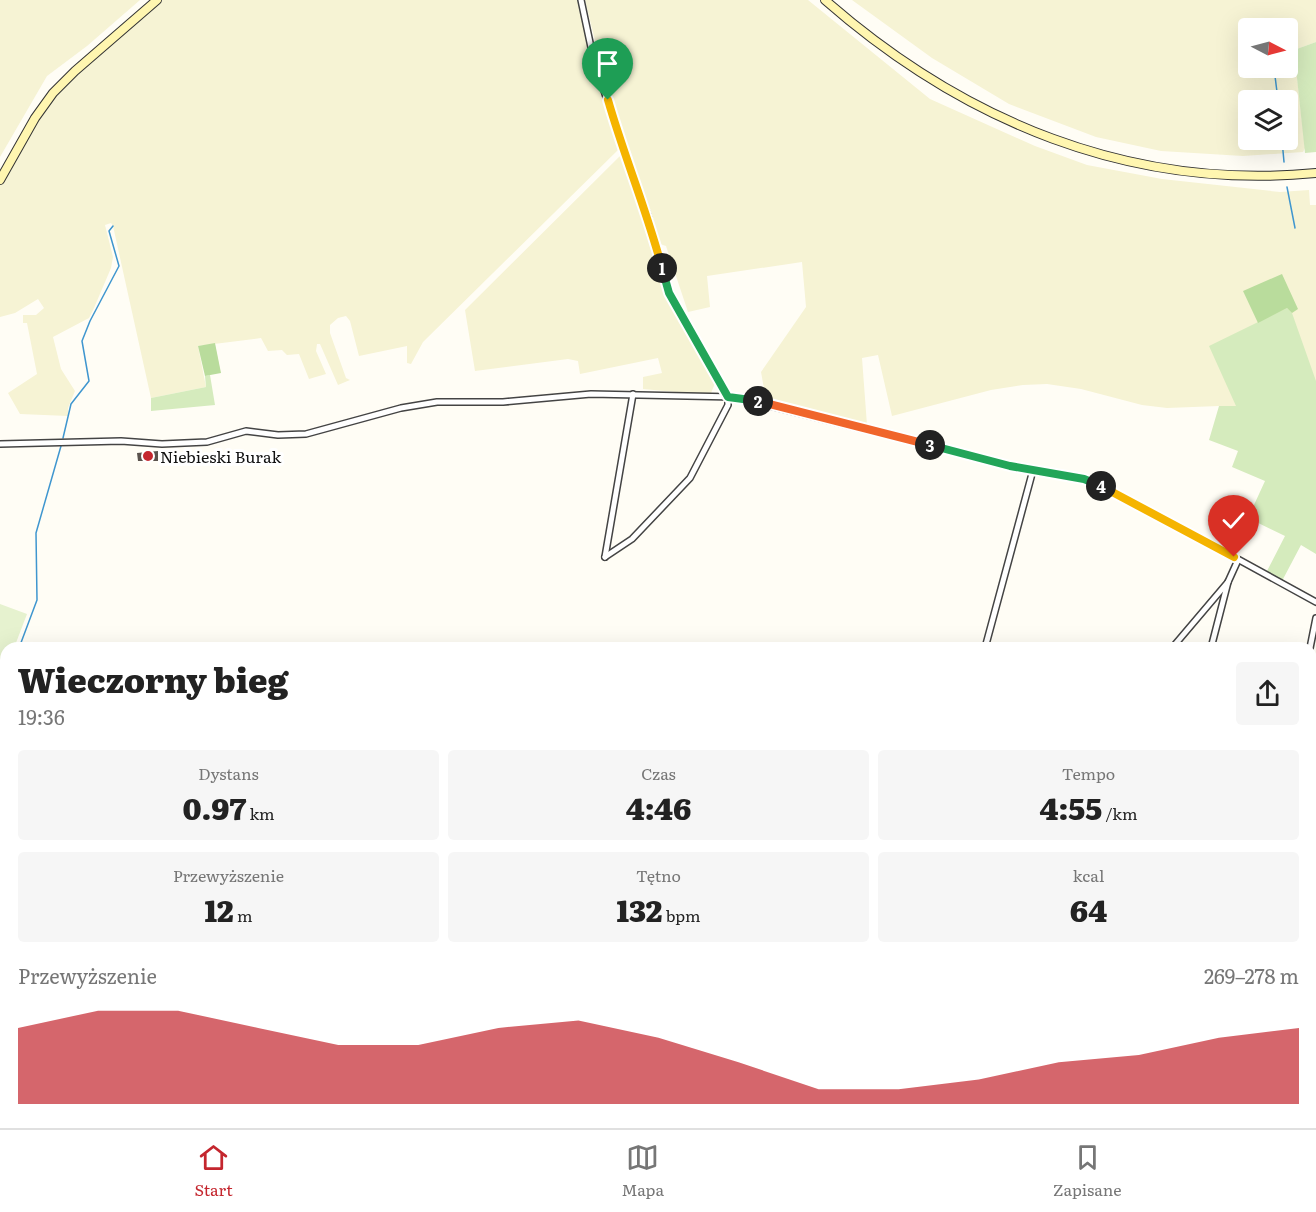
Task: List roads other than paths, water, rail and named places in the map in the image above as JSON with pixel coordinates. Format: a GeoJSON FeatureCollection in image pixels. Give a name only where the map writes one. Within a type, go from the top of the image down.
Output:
{"type":"FeatureCollection","features":[{"type":"Feature","properties":{"kind":"main road"},"geometry":{"type":"LineString","coordinates":[[0,180],[35,118],[53,93],[157,0]]}},
{"type":"Feature","properties":{"kind":"main road"},"geometry":{"type":"LineString","coordinates":[[825,0],[907,65],[959,97],[1032,132],[1098,154],[1184,172],[1264,176],[1316,173]]}},
{"type":"Feature","properties":{"kind":"street"},"geometry":{"type":"LineString","coordinates":[[581,0],[592,52],[622,148],[648,216],[669,293],[728,397],[728,405],[690,478],[632,539],[605,556],[633,394]]}},
{"type":"Feature","properties":{"kind":"street"},"geometry":{"type":"LineString","coordinates":[[0,444],[121,441],[162,444],[194,443],[246,431],[278,435],[306,434],[401,408],[436,402],[502,402],[591,394],[728,397],[753,400],[998,463],[1084,479],[1139,505],[1316,602]]}},
{"type":"Feature","properties":{"kind":"street"},"geometry":{"type":"LineString","coordinates":[[987,642],[1033,470]]}},
{"type":"Feature","properties":{"kind":"street"},"geometry":{"type":"LineString","coordinates":[[1177,642],[1228,582],[1238,560]]}},
{"type":"Feature","properties":{"kind":"street"},"geometry":{"type":"LineString","coordinates":[[1213,642],[1228,582]]}},
{"type":"Feature","properties":{"kind":"street"},"geometry":{"type":"LineString","coordinates":[[1311,642],[1316,618]]}},
{"type":"Feature","properties":{"kind":"waterway"},"geometry":{"type":"LineString","coordinates":[[1275,78],[1277,90]]}},
{"type":"Feature","properties":{"kind":"waterway"},"geometry":{"type":"LineString","coordinates":[[1283,150],[1284,162]]}},
{"type":"Feature","properties":{"kind":"waterway"},"geometry":{"type":"LineString","coordinates":[[1287,187],[1295,228]]}},
{"type":"Feature","properties":{"kind":"waterway"},"geometry":{"type":"LineString","coordinates":[[63,438],[71,404],[89,381],[82,341],[119,266],[109,231],[113,226]]}},
{"type":"Feature","properties":{"kind":"waterway"},"geometry":{"type":"LineString","coordinates":[[21,642],[37,600],[36,533],[61,446]]}},
{"type":"Feature","properties":{"kind":"place","name":"Niebieski Burak"},"geometry":{"type":"Point","coordinates":[148,456]}}]}
